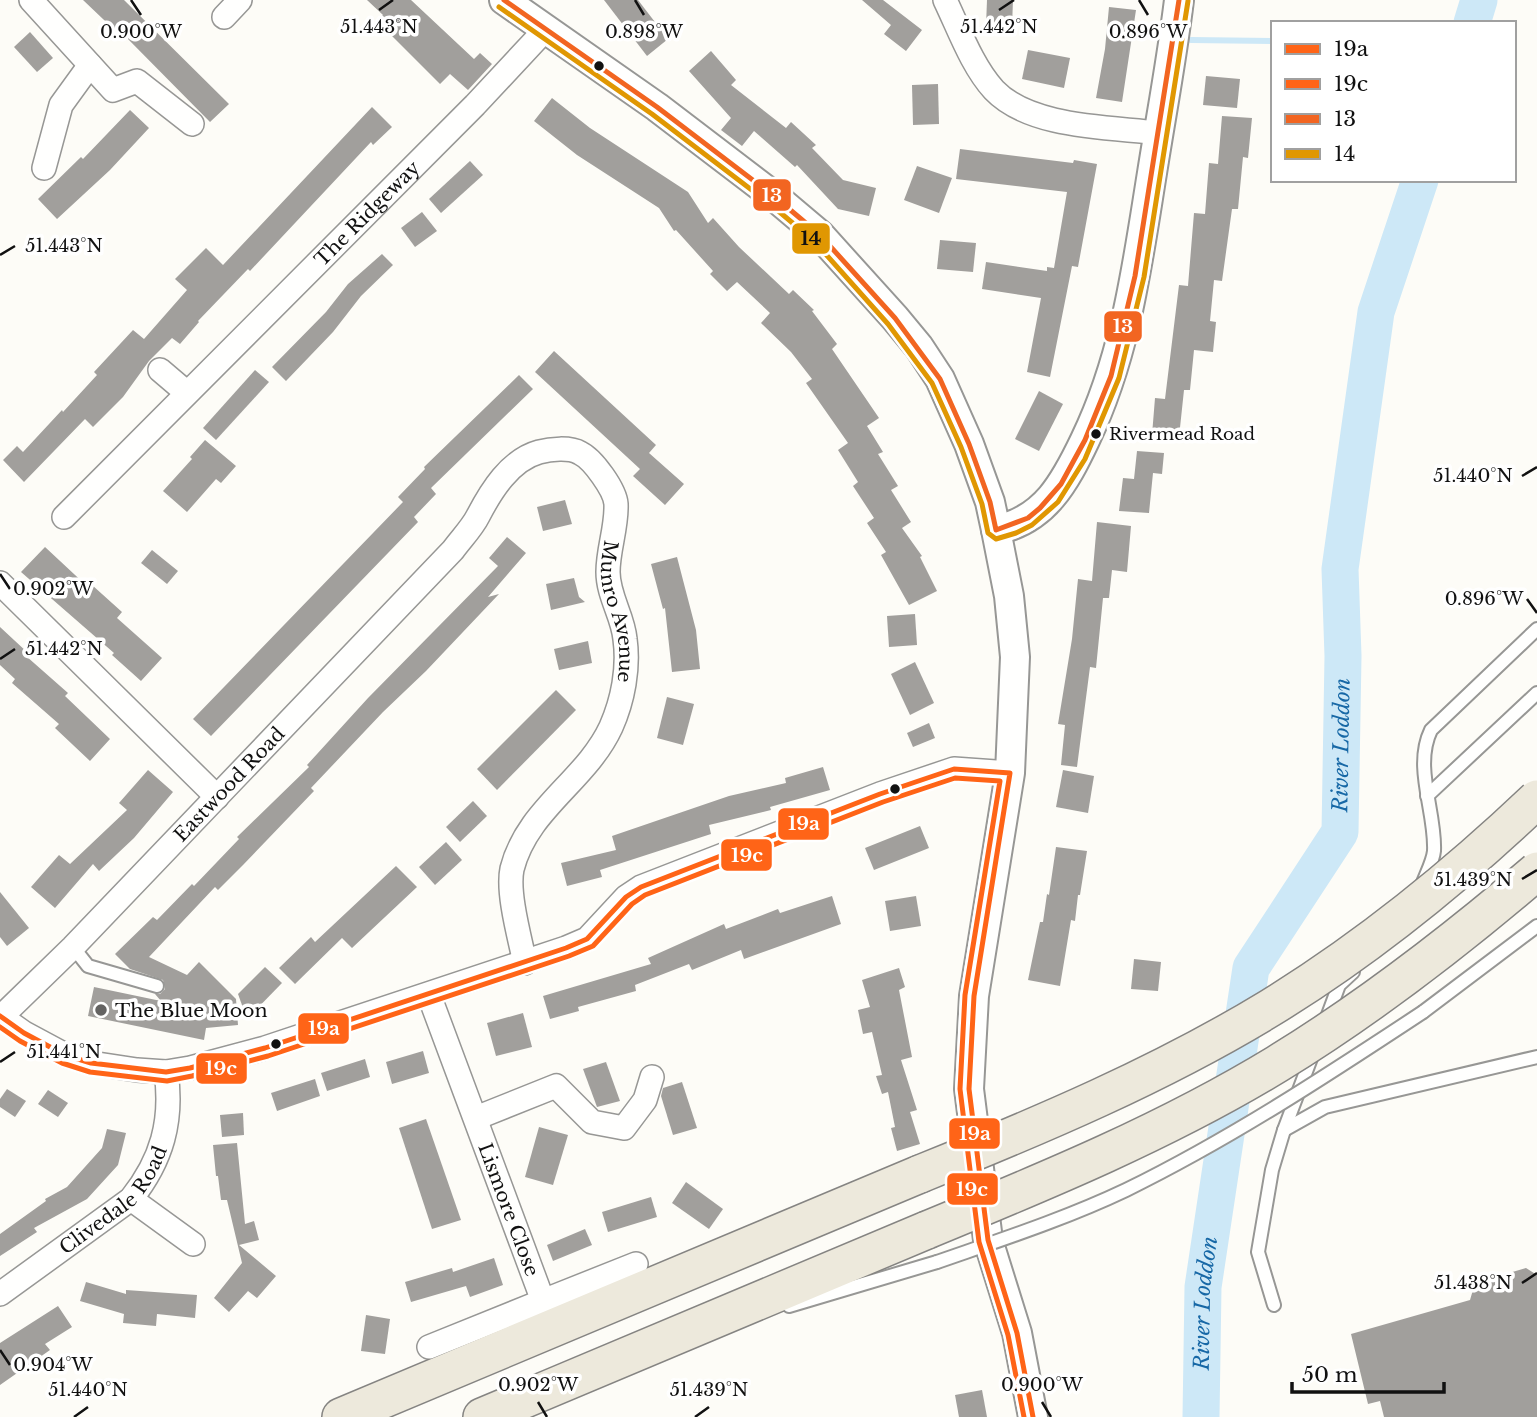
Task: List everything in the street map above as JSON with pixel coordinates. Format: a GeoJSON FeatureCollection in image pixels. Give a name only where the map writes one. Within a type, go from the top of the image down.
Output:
{"type":"FeatureCollection","features":[{"type":"Feature","properties":{"kind":"main road"},"geometry":{"type":"LineString","coordinates":[[341,1417],[1040,1125],[1163,1066],[1270,1007],[1376,934],[1433,891],[1537,799]]}},
{"type":"Feature","properties":{"kind":"main road"},"geometry":{"type":"LineString","coordinates":[[482,1417],[648,1348],[932,1246],[1275,1065],[1387,992],[1480,920],[1537,871]]}},
{"type":"Feature","properties":{"kind":"street"},"geometry":{"type":"LineString","coordinates":[[32,0],[113,90],[137,81],[191,124]]}},
{"type":"Feature","properties":{"kind":"street"},"geometry":{"type":"LineString","coordinates":[[224,17],[240,0]]}},
{"type":"Feature","properties":{"kind":"street"},"geometry":{"type":"LineString","coordinates":[[504,0],[657,107],[820,235],[895,318],[940,380],[969,444],[996,530],[1009,596],[1016,657],[1010,773],[974,996],[970,1089],[988,1240],[1017,1333],[1033,1417]]}},
{"type":"Feature","properties":{"kind":"street"},"geometry":{"type":"LineString","coordinates":[[945,0],[981,71],[993,89],[1007,102],[1042,117],[1158,133]]}},
{"type":"Feature","properties":{"kind":"street"},"geometry":{"type":"LineString","coordinates":[[996,530],[1023,522],[1059,490],[1102,404],[1123,339],[1179,0]]}},
{"type":"Feature","properties":{"kind":"street","name":"The Ridgeway"},"geometry":{"type":"LineString","coordinates":[[64,517],[475,105],[545,30]]}},
{"type":"Feature","properties":{"kind":"street"},"geometry":{"type":"LineString","coordinates":[[44,168],[61,104],[90,65]]}},
{"type":"Feature","properties":{"kind":"street"},"geometry":{"type":"LineString","coordinates":[[160,370],[187,393]]}},
{"type":"Feature","properties":{"kind":"street","name":"Munro Avenue"},"geometry":{"type":"LineString","coordinates":[[453,550],[499,482],[520,461],[540,452],[580,452],[600,473],[616,500],[608,571],[610,592],[625,638],[625,680],[617,710],[602,743],[575,779],[533,822],[522,839],[512,872],[515,919],[525,963]]}},
{"type":"Feature","properties":{"kind":"street","name":"Eastwood Road"},"geometry":{"type":"LineString","coordinates":[[1,1016],[73,947],[453,550]]}},
{"type":"Feature","properties":{"kind":"street"},"geometry":{"type":"LineString","coordinates":[[0,583],[217,797]]}},
{"type":"Feature","properties":{"kind":"street"},"geometry":{"type":"LineString","coordinates":[[1,1016],[24,1034],[65,1055],[91,1063],[166,1072],[190,1068],[265,1048],[429,995],[587,939],[618,905],[641,887],[880,794],[954,769],[1010,773]]}},
{"type":"Feature","properties":{"kind":"street","name":"Lismore Close"},"geometry":{"type":"LineString","coordinates":[[429,995],[543,1301]]}},
{"type":"Feature","properties":{"kind":"street","name":"Clivedale Road"},"geometry":{"type":"LineString","coordinates":[[0,1294],[131,1199],[143,1183],[166,1132],[166,1072]]}},
{"type":"Feature","properties":{"kind":"street","name":"Lismore Close"},"geometry":{"type":"LineString","coordinates":[[476,1118],[556,1086],[592,1122],[624,1129],[645,1100],[652,1077]]}},
{"type":"Feature","properties":{"kind":"street"},"geometry":{"type":"LineString","coordinates":[[131,1199],[193,1244]]}},
{"type":"Feature","properties":{"kind":"street","name":"Lismore Close"},"geometry":{"type":"LineString","coordinates":[[429,1347],[636,1264]]}},
{"type":"Feature","properties":{"kind":"lane"},"geometry":{"type":"LineString","coordinates":[[1410,918],[1434,852],[1427,796],[1424,753],[1426,741],[1431,730],[1537,629]]}},
{"type":"Feature","properties":{"kind":"lane"},"geometry":{"type":"LineString","coordinates":[[1427,796],[1537,693]]}},
{"type":"Feature","properties":{"kind":"lane"},"geometry":{"type":"LineString","coordinates":[[1369,957],[1410,918],[1537,811]]}},
{"type":"Feature","properties":{"kind":"lane"},"geometry":{"type":"LineString","coordinates":[[779,1309],[932,1246],[1031,1230],[1124,1191],[1205,1149],[1294,1096],[1423,1012],[1537,926]]}},
{"type":"Feature","properties":{"kind":"lane"},"geometry":{"type":"LineString","coordinates":[[73,947],[88,966],[157,986]]}},
{"type":"Feature","properties":{"kind":"lane"},"geometry":{"type":"LineString","coordinates":[[1274,1305],[1258,1252],[1272,1170],[1284,1129],[1339,985],[1359,966]]}},
{"type":"Feature","properties":{"kind":"lane"},"geometry":{"type":"LineString","coordinates":[[1284,1129],[1325,1107],[1537,1057]]}},
{"type":"Feature","properties":{"kind":"lane"},"geometry":{"type":"LineString","coordinates":[[648,1348],[766,1313]]}},
{"type":"Feature","properties":{"kind":"building"},"geometry":{"type":"Polygon","coordinates":[[[83,0],[124,0],[229,104],[210,122],[126,37],[124,39],[83,0]]]}},
{"type":"Feature","properties":{"kind":"building"},"geometry":{"type":"Polygon","coordinates":[[[367,0],[411,0],[474,59],[480,53],[492,64],[468,90],[450,74],[440,84],[377,21],[383,15],[367,0]]]}},
{"type":"Feature","properties":{"kind":"building"},"geometry":{"type":"Polygon","coordinates":[[[604,0],[638,0],[668,39],[647,56],[604,0]]]}},
{"type":"Feature","properties":{"kind":"building"},"geometry":{"type":"Polygon","coordinates":[[[862,0],[883,0],[922,30],[906,51],[884,34],[891,25],[862,0]]]}},
{"type":"Feature","properties":{"kind":"building"},"geometry":{"type":"Polygon","coordinates":[[[987,0],[1013,0],[1012,27],[986,26],[987,0]]]}},
{"type":"Feature","properties":{"kind":"building"},"geometry":{"type":"Polygon","coordinates":[[[1109,7],[1136,10],[1122,102],[1096,98],[1109,7]]]}},
{"type":"Feature","properties":{"kind":"building"},"geometry":{"type":"Polygon","coordinates":[[[30,32],[53,58],[37,72],[14,47],[30,32]]]}},
{"type":"Feature","properties":{"kind":"building"},"geometry":{"type":"Polygon","coordinates":[[[1028,50],[1070,58],[1064,88],[1022,79],[1028,50]]]}},
{"type":"Feature","properties":{"kind":"building"},"geometry":{"type":"Polygon","coordinates":[[[711,51],[736,80],[731,85],[786,128],[791,122],[816,145],[812,148],[843,180],[876,188],[869,216],[838,209],[797,165],[795,167],[754,131],[742,146],[721,130],[731,118],[689,71],[711,51]]]}},
{"type":"Feature","properties":{"kind":"building"},"geometry":{"type":"Polygon","coordinates":[[[1206,76],[1240,79],[1237,108],[1203,105],[1206,76]]]}},
{"type":"Feature","properties":{"kind":"building"},"geometry":{"type":"Polygon","coordinates":[[[938,84],[939,124],[913,125],[912,85],[938,84]]]}},
{"type":"Feature","properties":{"kind":"building"},"geometry":{"type":"Polygon","coordinates":[[[552,98],[590,128],[688,192],[708,223],[713,218],[739,247],[789,294],[793,290],[814,310],[812,311],[837,344],[832,349],[879,418],[867,426],[883,452],[878,454],[898,486],[891,490],[911,522],[902,528],[922,556],[920,557],[937,591],[909,605],[881,555],[886,552],[867,523],[874,518],[853,486],[858,482],[838,450],[848,443],[806,383],[812,379],[791,352],[761,323],[770,313],[737,282],[727,291],[710,274],[713,271],[676,230],[674,231],[659,208],[577,155],[534,121],[552,98]]]}},
{"type":"Feature","properties":{"kind":"building"},"geometry":{"type":"Polygon","coordinates":[[[372,107],[392,127],[373,145],[371,142],[250,271],[248,269],[198,321],[180,344],[172,338],[149,361],[123,397],[93,427],[85,419],[24,482],[3,460],[17,446],[23,452],[62,410],[63,412],[97,375],[94,372],[133,330],[144,339],[187,290],[175,279],[206,248],[223,265],[372,107]]]}},
{"type":"Feature","properties":{"kind":"building"},"geometry":{"type":"Polygon","coordinates":[[[130,110],[149,128],[110,170],[57,219],[38,199],[81,157],[83,159],[130,110]]]}},
{"type":"Feature","properties":{"kind":"building"},"geometry":{"type":"Polygon","coordinates":[[[1222,116],[1252,118],[1248,158],[1243,157],[1238,209],[1232,209],[1222,281],[1214,280],[1210,321],[1216,322],[1213,352],[1194,350],[1190,390],[1184,390],[1179,437],[1152,435],[1155,398],[1165,399],[1179,285],[1188,286],[1194,213],[1205,214],[1209,163],[1218,164],[1222,116]]]}},
{"type":"Feature","properties":{"kind":"building"},"geometry":{"type":"Polygon","coordinates":[[[960,149],[1097,164],[1078,267],[1072,266],[1050,377],[1027,372],[1041,298],[982,289],[986,262],[1047,271],[1047,267],[1054,268],[1067,192],[956,179],[960,149]]]}},
{"type":"Feature","properties":{"kind":"building"},"geometry":{"type":"Polygon","coordinates":[[[470,161],[483,175],[441,213],[429,199],[470,161]]]}},
{"type":"Feature","properties":{"kind":"building"},"geometry":{"type":"Polygon","coordinates":[[[917,166],[952,178],[939,213],[904,200],[917,166]]]}},
{"type":"Feature","properties":{"kind":"building"},"geometry":{"type":"Polygon","coordinates":[[[422,212],[437,231],[415,247],[401,228],[422,212]]]}},
{"type":"Feature","properties":{"kind":"building"},"geometry":{"type":"Polygon","coordinates":[[[940,240],[976,243],[973,272],[937,269],[940,240]]]}},
{"type":"Feature","properties":{"kind":"building"},"geometry":{"type":"Polygon","coordinates":[[[382,254],[393,265],[361,296],[333,332],[286,381],[272,367],[326,312],[348,284],[382,254]]]}},
{"type":"Feature","properties":{"kind":"building"},"geometry":{"type":"Polygon","coordinates":[[[554,351],[656,445],[649,453],[684,484],[665,505],[633,476],[640,469],[535,372],[554,351]]]}},
{"type":"Feature","properties":{"kind":"building"},"geometry":{"type":"Polygon","coordinates":[[[255,370],[269,382],[216,440],[203,428],[255,370]]]}},
{"type":"Feature","properties":{"kind":"building"},"geometry":{"type":"Polygon","coordinates":[[[519,375],[533,389],[431,488],[436,494],[414,517],[418,522],[211,736],[193,719],[403,502],[398,497],[424,467],[519,375]]]}},
{"type":"Feature","properties":{"kind":"building"},"geometry":{"type":"Polygon","coordinates":[[[1039,391],[1063,404],[1039,451],[1015,439],[1039,391]]]}},
{"type":"Feature","properties":{"kind":"building"},"geometry":{"type":"Polygon","coordinates":[[[205,440],[236,466],[221,483],[216,479],[187,512],[163,491],[205,440]]]}},
{"type":"Feature","properties":{"kind":"building"},"geometry":{"type":"Polygon","coordinates":[[[1137,451],[1164,453],[1162,474],[1153,473],[1149,513],[1119,511],[1123,478],[1134,479],[1137,451]]]}},
{"type":"Feature","properties":{"kind":"building"},"geometry":{"type":"Polygon","coordinates":[[[565,500],[572,524],[543,531],[537,507],[565,500]]]}},
{"type":"Feature","properties":{"kind":"building"},"geometry":{"type":"Polygon","coordinates":[[[1097,522],[1131,526],[1127,572],[1112,570],[1109,598],[1103,598],[1096,668],[1090,667],[1077,767],[1061,765],[1065,725],[1058,724],[1072,639],[1078,579],[1092,581],[1097,522]]]}},
{"type":"Feature","properties":{"kind":"building"},"geometry":{"type":"Polygon","coordinates":[[[507,537],[526,553],[488,597],[499,594],[311,788],[314,791],[243,865],[218,890],[215,887],[149,957],[187,975],[199,962],[236,999],[238,1025],[206,1028],[204,1040],[88,1016],[94,987],[161,1001],[155,994],[160,994],[165,989],[163,980],[130,969],[115,954],[153,917],[157,920],[192,884],[194,886],[239,839],[237,837],[309,767],[307,765],[368,698],[498,566],[489,558],[507,537]]]}},
{"type":"Feature","properties":{"kind":"building"},"geometry":{"type":"Polygon","coordinates":[[[45,547],[89,588],[92,585],[122,612],[117,618],[162,658],[141,681],[112,655],[114,653],[21,572],[45,547]]]}},
{"type":"Feature","properties":{"kind":"building"},"geometry":{"type":"Polygon","coordinates":[[[152,550],[178,571],[167,584],[141,563],[152,550]]]}},
{"type":"Feature","properties":{"kind":"building"},"geometry":{"type":"Polygon","coordinates":[[[677,557],[696,630],[700,669],[672,672],[665,608],[663,609],[651,564],[677,557]]]}},
{"type":"Feature","properties":{"kind":"building"},"geometry":{"type":"Polygon","coordinates":[[[574,578],[579,597],[585,602],[551,610],[546,584],[574,578]]]}},
{"type":"Feature","properties":{"kind":"building"},"geometry":{"type":"Polygon","coordinates":[[[915,614],[917,645],[889,647],[887,616],[915,614]]]}},
{"type":"Feature","properties":{"kind":"building"},"geometry":{"type":"Polygon","coordinates":[[[0,627],[28,653],[26,656],[68,693],[65,696],[110,739],[90,761],[55,728],[59,724],[12,683],[15,679],[0,665],[0,627]]]}},
{"type":"Feature","properties":{"kind":"building"},"geometry":{"type":"Polygon","coordinates":[[[588,641],[592,663],[559,670],[554,649],[588,641]]]}},
{"type":"Feature","properties":{"kind":"building"},"geometry":{"type":"Polygon","coordinates":[[[915,662],[934,703],[910,715],[891,674],[915,662]]]}},
{"type":"Feature","properties":{"kind":"building"},"geometry":{"type":"Polygon","coordinates":[[[556,690],[576,710],[497,790],[477,769],[556,690]]]}},
{"type":"Feature","properties":{"kind":"building"},"geometry":{"type":"Polygon","coordinates":[[[667,697],[694,704],[683,745],[657,738],[667,697]]]}},
{"type":"Feature","properties":{"kind":"building"},"geometry":{"type":"Polygon","coordinates":[[[929,723],[935,738],[913,747],[907,733],[929,723]]]}},
{"type":"Feature","properties":{"kind":"building"},"geometry":{"type":"Polygon","coordinates":[[[823,767],[830,790],[770,807],[771,810],[709,825],[711,834],[600,870],[602,877],[567,886],[561,863],[616,850],[612,836],[729,796],[786,783],[785,778],[823,767]]]}},
{"type":"Feature","properties":{"kind":"building"},"geometry":{"type":"Polygon","coordinates":[[[148,770],[173,792],[134,838],[99,871],[93,864],[55,908],[31,887],[59,855],[70,864],[127,810],[119,803],[148,770]]]}},
{"type":"Feature","properties":{"kind":"building"},"geometry":{"type":"Polygon","coordinates":[[[1063,770],[1094,776],[1088,813],[1056,807],[1063,770]]]}},
{"type":"Feature","properties":{"kind":"building"},"geometry":{"type":"Polygon","coordinates":[[[473,801],[487,816],[460,842],[446,827],[473,801]]]}},
{"type":"Feature","properties":{"kind":"building"},"geometry":{"type":"Polygon","coordinates":[[[920,826],[929,848],[874,870],[865,848],[920,826]]]}},
{"type":"Feature","properties":{"kind":"building"},"geometry":{"type":"Polygon","coordinates":[[[446,842],[462,860],[435,885],[419,867],[446,842]]]}},
{"type":"Feature","properties":{"kind":"building"},"geometry":{"type":"Polygon","coordinates":[[[1056,847],[1087,851],[1075,921],[1071,920],[1060,986],[1028,980],[1040,922],[1043,922],[1047,894],[1049,895],[1056,847]]]}},
{"type":"Feature","properties":{"kind":"building"},"geometry":{"type":"Polygon","coordinates":[[[396,866],[417,887],[352,948],[342,938],[295,984],[279,968],[311,937],[315,942],[396,866]]]}},
{"type":"Feature","properties":{"kind":"building"},"geometry":{"type":"Polygon","coordinates":[[[0,892],[29,928],[7,946],[0,937],[0,892]]]}},
{"type":"Feature","properties":{"kind":"building"},"geometry":{"type":"Polygon","coordinates":[[[832,896],[841,924],[744,959],[741,950],[692,970],[689,964],[635,985],[636,991],[578,1007],[579,1011],[550,1019],[543,996],[651,964],[648,958],[724,924],[726,929],[778,909],[780,913],[832,896]]]}},
{"type":"Feature","properties":{"kind":"building"},"geometry":{"type":"Polygon","coordinates":[[[916,896],[921,926],[890,931],[885,901],[916,896]]]}},
{"type":"Feature","properties":{"kind":"building"},"geometry":{"type":"Polygon","coordinates":[[[1134,959],[1161,962],[1158,991],[1131,989],[1134,959]]]}},
{"type":"Feature","properties":{"kind":"building"},"geometry":{"type":"Polygon","coordinates":[[[265,967],[282,983],[247,1019],[238,994],[265,967]]]}},
{"type":"Feature","properties":{"kind":"building"},"geometry":{"type":"Polygon","coordinates":[[[899,968],[905,987],[899,990],[912,1057],[901,1060],[917,1110],[910,1112],[920,1144],[897,1151],[891,1128],[895,1127],[888,1092],[882,1094],[876,1076],[882,1075],[872,1032],[863,1034],[858,1010],[870,1007],[862,980],[899,968]]]}},
{"type":"Feature","properties":{"kind":"building"},"geometry":{"type":"Polygon","coordinates":[[[523,1013],[532,1047],[496,1056],[487,1023],[523,1013]]]}},
{"type":"Feature","properties":{"kind":"building"},"geometry":{"type":"Polygon","coordinates":[[[423,1051],[429,1073],[392,1084],[386,1062],[423,1051]]]}},
{"type":"Feature","properties":{"kind":"building"},"geometry":{"type":"Polygon","coordinates":[[[365,1059],[370,1077],[327,1091],[321,1073],[365,1059]]]}},
{"type":"Feature","properties":{"kind":"building"},"geometry":{"type":"Polygon","coordinates":[[[606,1062],[620,1101],[597,1107],[583,1069],[606,1062]]]}},
{"type":"Feature","properties":{"kind":"building"},"geometry":{"type":"Polygon","coordinates":[[[315,1079],[320,1096],[277,1111],[271,1093],[315,1079]]]}},
{"type":"Feature","properties":{"kind":"building"},"geometry":{"type":"Polygon","coordinates":[[[682,1082],[697,1128],[673,1135],[661,1096],[663,1088],[682,1082]]]}},
{"type":"Feature","properties":{"kind":"building"},"geometry":{"type":"Polygon","coordinates":[[[7,1089],[26,1101],[15,1117],[0,1107],[0,1099],[7,1089]]]}},
{"type":"Feature","properties":{"kind":"building"},"geometry":{"type":"Polygon","coordinates":[[[48,1090],[68,1103],[58,1117],[38,1104],[48,1090]]]}},
{"type":"Feature","properties":{"kind":"building"},"geometry":{"type":"Polygon","coordinates":[[[243,1113],[244,1135],[222,1137],[220,1115],[243,1113]]]}},
{"type":"Feature","properties":{"kind":"building"},"geometry":{"type":"Polygon","coordinates":[[[426,1119],[461,1220],[432,1229],[399,1128],[426,1119]]]}},
{"type":"Feature","properties":{"kind":"building"},"geometry":{"type":"Polygon","coordinates":[[[539,1127],[568,1135],[553,1185],[525,1177],[539,1127]]]}},
{"type":"Feature","properties":{"kind":"building"},"geometry":{"type":"Polygon","coordinates":[[[107,1129],[126,1133],[118,1165],[87,1199],[34,1228],[37,1232],[0,1256],[0,1234],[46,1201],[45,1199],[67,1187],[102,1148],[107,1129]]]}},
{"type":"Feature","properties":{"kind":"building"},"geometry":{"type":"Polygon","coordinates":[[[237,1143],[245,1224],[254,1221],[259,1240],[239,1245],[276,1276],[257,1298],[248,1291],[229,1312],[214,1298],[242,1263],[227,1200],[221,1200],[213,1145],[237,1143]]]}},
{"type":"Feature","properties":{"kind":"building"},"geometry":{"type":"Polygon","coordinates":[[[686,1182],[723,1209],[709,1229],[672,1203],[686,1182]]]}},
{"type":"Feature","properties":{"kind":"building"},"geometry":{"type":"Polygon","coordinates":[[[651,1197],[657,1217],[608,1232],[602,1212],[651,1197]]]}},
{"type":"Feature","properties":{"kind":"building"},"geometry":{"type":"Polygon","coordinates":[[[585,1229],[592,1245],[553,1261],[547,1245],[585,1229]]]}},
{"type":"Feature","properties":{"kind":"building"},"geometry":{"type":"Polygon","coordinates":[[[494,1258],[503,1285],[470,1297],[466,1286],[411,1302],[405,1282],[452,1268],[453,1272],[494,1258]]]}},
{"type":"Feature","properties":{"kind":"building"},"geometry":{"type":"Polygon","coordinates":[[[1526,1268],[1537,1275],[1537,1417],[1384,1417],[1380,1401],[1368,1404],[1351,1334],[1470,1300],[1475,1283],[1526,1268]]]}},
{"type":"Feature","properties":{"kind":"building"},"geometry":{"type":"Polygon","coordinates":[[[86,1282],[126,1294],[126,1290],[197,1295],[195,1318],[157,1314],[156,1326],[123,1323],[124,1314],[80,1301],[86,1282]]]}},
{"type":"Feature","properties":{"kind":"building"},"geometry":{"type":"Polygon","coordinates":[[[58,1306],[72,1327],[45,1344],[50,1350],[0,1385],[0,1343],[58,1306]]]}},
{"type":"Feature","properties":{"kind":"building"},"geometry":{"type":"Polygon","coordinates":[[[366,1315],[390,1319],[385,1354],[361,1351],[366,1315]]]}},
{"type":"Feature","properties":{"kind":"building"},"geometry":{"type":"Polygon","coordinates":[[[982,1390],[987,1417],[959,1417],[955,1395],[982,1390]]]}},
{"type":"Feature","properties":{"kind":"waterway","name":"River Loddon"},"geometry":{"type":"LineString","coordinates":[[1473,21],[1479,0]]}},
{"type":"Feature","properties":{"kind":"waterway"},"geometry":{"type":"LineString","coordinates":[[1191,40],[1271,41]]}},
{"type":"Feature","properties":{"kind":"waterway","name":"River Loddon"},"geometry":{"type":"LineString","coordinates":[[1201,1417],[1203,1287],[1251,968],[1340,832],[1343,656],[1340,569],[1376,312],[1419,182]]}},
{"type":"Feature","properties":{"kind":"transit line","name":"13"},"geometry":{"type":"LineString","coordinates":[[504,0],[657,107],[820,235],[895,318],[940,379],[969,444],[990,502],[996,530],[1028,518],[1061,484],[1085,440],[1111,376],[1135,276],[1179,0]]}},
{"type":"Feature","properties":{"kind":"transit line","name":"14"},"geometry":{"type":"LineString","coordinates":[[499,7],[652,114],[814,241],[888,324],[932,383],[961,447],[982,504],[988,533],[996,539],[1032,525],[1058,502],[1085,459],[1119,378],[1144,277],[1188,1]]}},
{"type":"Feature","properties":{"kind":"transit line","name":"19a"},"geometry":{"type":"LineString","coordinates":[[0,1016],[24,1033],[65,1055],[91,1063],[166,1072],[190,1068],[265,1048],[566,948],[587,939],[626,897],[641,887],[880,794],[954,769],[1010,773],[974,996],[969,1089],[988,1240],[1017,1333],[1033,1417]]}},
{"type":"Feature","properties":{"kind":"transit line","name":"19c"},"geometry":{"type":"LineString","coordinates":[[0,1027],[62,1063],[90,1072],[167,1081],[192,1076],[268,1056],[569,956],[593,946],[632,904],[645,895],[883,802],[955,778],[1000,781],[965,995],[960,1089],[979,1242],[1008,1335],[1024,1417]]}},
{"type":"Feature","properties":{"kind":"place","name":"Rivermead Road"},"geometry":{"type":"Point","coordinates":[1096,434]}},
{"type":"Feature","properties":{"kind":"place","name":"The Blue Moon"},"geometry":{"type":"Point","coordinates":[101,1010]}}]}
